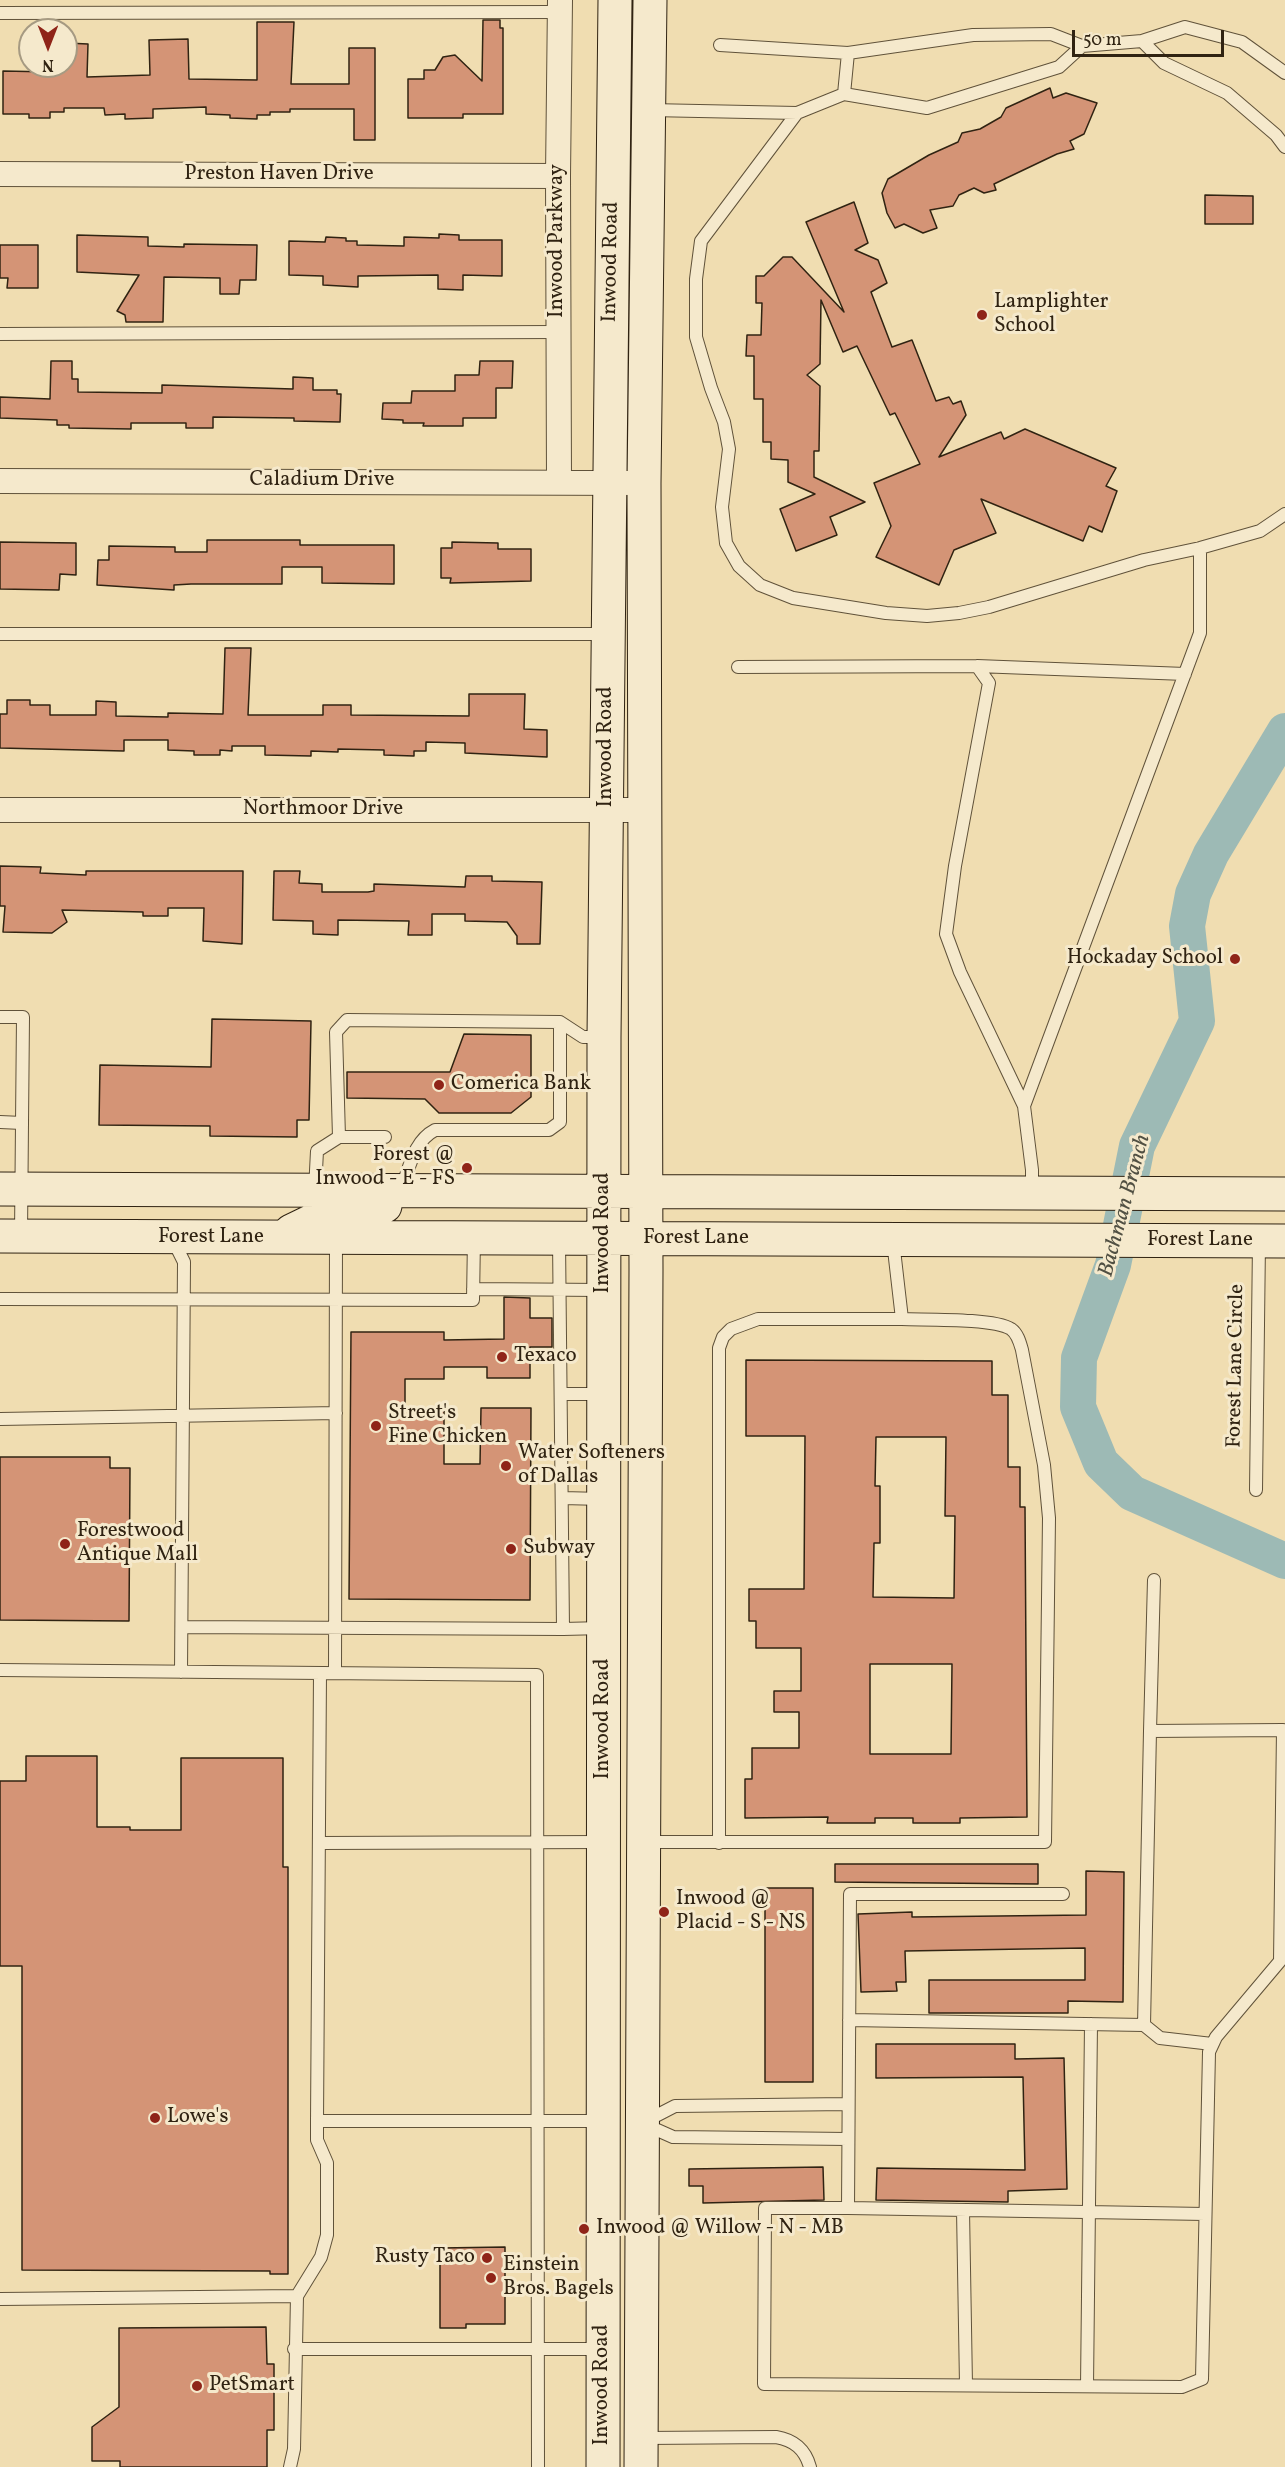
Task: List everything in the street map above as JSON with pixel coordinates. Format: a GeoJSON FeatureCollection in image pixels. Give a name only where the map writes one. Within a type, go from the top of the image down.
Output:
{"type":"FeatureCollection","features":[{"type":"Feature","properties":{"kind":"main road","name":"Inwood Road"},"geometry":{"type":"LineString","coordinates":[[603,2467],[604,1037],[615,0]]}},
{"type":"Feature","properties":{"kind":"main road","name":"Inwood Road"},"geometry":{"type":"LineString","coordinates":[[641,2452],[646,1238],[644,483],[650,0]]}},
{"type":"Feature","properties":{"kind":"main road"},"geometry":{"type":"LineString","coordinates":[[614,110],[649,110]]}},
{"type":"Feature","properties":{"kind":"main road"},"geometry":{"type":"LineString","coordinates":[[11,1189],[1285,1194]]}},
{"type":"Feature","properties":{"kind":"main road"},"geometry":{"type":"LineString","coordinates":[[172,1191],[172,1238]]}},
{"type":"Feature","properties":{"kind":"main road"},"geometry":{"type":"LineString","coordinates":[[276,1238],[320,1217],[364,1211],[387,1205],[400,1192]]}},
{"type":"Feature","properties":{"kind":"main road","name":"Forest Lane"},"geometry":{"type":"LineString","coordinates":[[11,1236],[1272,1241]]}},
{"type":"Feature","properties":{"kind":"main road"},"geometry":{"type":"LineString","coordinates":[[604,1499],[645,1499]]}},
{"type":"Feature","properties":{"kind":"main road"},"geometry":{"type":"LineString","coordinates":[[604,1842],[644,1842]]}},
{"type":"Feature","properties":{"kind":"main road"},"geometry":{"type":"LineString","coordinates":[[603,2121],[642,2123]]}},
{"type":"Feature","properties":{"kind":"street","name":"Inwood Parkway"},"geometry":{"type":"LineString","coordinates":[[559,482],[560,6]]}},
{"type":"Feature","properties":{"kind":"street","name":"Preston Haven Drive"},"geometry":{"type":"LineString","coordinates":[[0,174],[558,176]]}},
{"type":"Feature","properties":{"kind":"street","name":"Caladium Drive"},"geometry":{"type":"LineString","coordinates":[[0,481],[644,483]]}},
{"type":"Feature","properties":{"kind":"street","name":"Northmoor Drive"},"geometry":{"type":"LineString","coordinates":[[0,810],[645,810]]}},
{"type":"Feature","properties":{"kind":"lane"},"geometry":{"type":"LineString","coordinates":[[0,13],[560,6]]}},
{"type":"Feature","properties":{"kind":"lane"},"geometry":{"type":"LineString","coordinates":[[720,45],[848,53],[973,35],[1051,34],[1082,46],[1142,41],[1185,27],[1242,42],[1285,73]]}},
{"type":"Feature","properties":{"kind":"lane"},"geometry":{"type":"LineString","coordinates":[[1142,41],[1164,63],[1227,93],[1276,135],[1285,147]]}},
{"type":"Feature","properties":{"kind":"lane"},"geometry":{"type":"LineString","coordinates":[[649,110],[797,113],[844,94],[927,108],[1059,67],[1082,46]]}},
{"type":"Feature","properties":{"kind":"lane"},"geometry":{"type":"LineString","coordinates":[[844,94],[848,53]]}},
{"type":"Feature","properties":{"kind":"lane"},"geometry":{"type":"LineString","coordinates":[[797,113],[701,241],[696,279],[696,336],[711,388],[724,422],[729,449],[722,507],[726,543],[739,566],[760,585],[793,598],[886,613],[927,616],[959,613],[989,607],[1144,560],[1200,548],[1260,531],[1285,514]]}},
{"type":"Feature","properties":{"kind":"lane"},"geometry":{"type":"LineString","coordinates":[[0,334],[558,332]]}},
{"type":"Feature","properties":{"kind":"lane"},"geometry":{"type":"LineString","coordinates":[[1024,1106],[1200,633],[1200,548]]}},
{"type":"Feature","properties":{"kind":"lane"},"geometry":{"type":"LineString","coordinates":[[0,634],[608,634]]}},
{"type":"Feature","properties":{"kind":"lane"},"geometry":{"type":"LineString","coordinates":[[738,667],[977,666],[1185,674]]}},
{"type":"Feature","properties":{"kind":"lane"},"geometry":{"type":"LineString","coordinates":[[977,666],[989,683],[955,866],[946,934],[960,972],[1024,1106],[1032,1170],[1032,1193]]}},
{"type":"Feature","properties":{"kind":"lane"},"geometry":{"type":"LineString","coordinates":[[0,1017],[23,1017],[22,1123],[11,1189],[11,1236]]}},
{"type":"Feature","properties":{"kind":"lane"},"geometry":{"type":"LineString","coordinates":[[339,1137],[336,1032],[346,1020],[560,1023],[583,1037],[604,1037]]}},
{"type":"Feature","properties":{"kind":"lane"},"geometry":{"type":"LineString","coordinates":[[400,1192],[417,1147],[424,1136],[435,1130],[549,1130],[560,1122],[560,1023]]}},
{"type":"Feature","properties":{"kind":"lane"},"geometry":{"type":"LineString","coordinates":[[0,1122],[22,1123]]}},
{"type":"Feature","properties":{"kind":"lane"},"geometry":{"type":"LineString","coordinates":[[315,1191],[317,1151],[339,1137],[385,1137]]}},
{"type":"Feature","properties":{"kind":"lane"},"geometry":{"type":"LineString","coordinates":[[172,1238],[184,1262],[181,1672]]}},
{"type":"Feature","properties":{"kind":"lane"},"geometry":{"type":"LineString","coordinates":[[0,1299],[473,1300],[474,1238]]}},
{"type":"Feature","properties":{"kind":"lane"},"geometry":{"type":"LineString","coordinates":[[559,1238],[563,1629]]}},
{"type":"Feature","properties":{"kind":"lane"},"geometry":{"type":"LineString","coordinates":[[335,1673],[336,1239]]}},
{"type":"Feature","properties":{"kind":"lane"},"geometry":{"type":"LineString","coordinates":[[893,1240],[902,1319]]}},
{"type":"Feature","properties":{"kind":"lane","name":"Forest Lane Circle"},"geometry":{"type":"LineString","coordinates":[[1256,1490],[1272,1241]]}},
{"type":"Feature","properties":{"kind":"lane"},"geometry":{"type":"LineString","coordinates":[[473,1289],[604,1290]]}},
{"type":"Feature","properties":{"kind":"lane"},"geometry":{"type":"LineString","coordinates":[[644,1842],[719,1843],[1046,1842],[1048,1496],[1022,1350],[1011,1329],[977,1322],[902,1319],[758,1319],[731,1329],[723,1337],[719,1348],[719,1843]]}},
{"type":"Feature","properties":{"kind":"lane"},"geometry":{"type":"LineString","coordinates":[[561,1394],[604,1394]]}},
{"type":"Feature","properties":{"kind":"lane"},"geometry":{"type":"LineString","coordinates":[[0,1419],[336,1413]]}},
{"type":"Feature","properties":{"kind":"lane"},"geometry":{"type":"LineString","coordinates":[[562,1498],[604,1499]]}},
{"type":"Feature","properties":{"kind":"lane"},"geometry":{"type":"LineString","coordinates":[[1144,2025],[1154,1580]]}},
{"type":"Feature","properties":{"kind":"lane"},"geometry":{"type":"LineString","coordinates":[[183,1627],[604,1628]]}},
{"type":"Feature","properties":{"kind":"lane"},"geometry":{"type":"LineString","coordinates":[[0,1670],[537,1675],[538,2467]]}},
{"type":"Feature","properties":{"kind":"lane"},"geometry":{"type":"LineString","coordinates":[[290,2467],[294,2449],[294,2349],[297,2296],[321,2257],[327,2235],[327,2163],[317,2140],[316,2121],[320,1673]]}},
{"type":"Feature","properties":{"kind":"lane"},"geometry":{"type":"LineString","coordinates":[[1150,1731],[1283,1730],[1280,1961],[1212,2044],[1209,2052],[1202,2379],[1182,2387],[764,2384],[765,2208],[1205,2214]]}},
{"type":"Feature","properties":{"kind":"lane"},"geometry":{"type":"LineString","coordinates":[[319,1843],[604,1842]]}},
{"type":"Feature","properties":{"kind":"lane"},"geometry":{"type":"LineString","coordinates":[[848,2208],[850,1894],[1063,1894]]}},
{"type":"Feature","properties":{"kind":"lane"},"geometry":{"type":"LineString","coordinates":[[849,2020],[1144,2025],[1160,2038],[1212,2044]]}},
{"type":"Feature","properties":{"kind":"lane"},"geometry":{"type":"LineString","coordinates":[[1086,2386],[1091,2024]]}},
{"type":"Feature","properties":{"kind":"lane"},"geometry":{"type":"LineString","coordinates":[[642,2123],[675,2106],[848,2104]]}},
{"type":"Feature","properties":{"kind":"lane"},"geometry":{"type":"LineString","coordinates":[[316,2121],[603,2121]]}},
{"type":"Feature","properties":{"kind":"lane"},"geometry":{"type":"LineString","coordinates":[[642,2123],[673,2137],[848,2139]]}},
{"type":"Feature","properties":{"kind":"lane"},"geometry":{"type":"LineString","coordinates":[[963,2210],[966,2385]]}},
{"type":"Feature","properties":{"kind":"lane"},"geometry":{"type":"LineString","coordinates":[[0,2299],[297,2296]]}},
{"type":"Feature","properties":{"kind":"lane"},"geometry":{"type":"LineString","coordinates":[[294,2349],[603,2349]]}},
{"type":"Feature","properties":{"kind":"lane"},"geometry":{"type":"LineString","coordinates":[[641,2452],[776,2437],[789,2439],[800,2447],[810,2467]]}},
{"type":"Feature","properties":{"kind":"building"},"geometry":{"type":"Polygon","coordinates":[[[483,20],[500,20],[500,28],[503,28],[503,114],[463,114],[463,118],[408,118],[408,79],[424,79],[424,70],[435,70],[443,57],[455,55],[482,81],[483,20]]]}},
{"type":"Feature","properties":{"kind":"building"},"geometry":{"type":"Polygon","coordinates":[[[257,22],[294,22],[291,84],[349,84],[349,48],[375,48],[375,140],[354,140],[354,109],[290,109],[290,112],[270,112],[270,115],[257,115],[257,119],[206,114],[206,107],[153,109],[153,118],[125,119],[125,114],[105,115],[104,108],[64,108],[64,112],[50,112],[50,118],[29,118],[29,114],[3,114],[3,71],[18,71],[18,78],[78,78],[78,44],[88,44],[87,77],[150,75],[149,40],[188,39],[189,79],[257,80],[257,22]]]}},
{"type":"Feature","properties":{"kind":"building"},"geometry":{"type":"Polygon","coordinates":[[[1050,88],[1053,98],[1066,93],[1097,103],[1084,134],[1070,141],[1074,149],[1057,154],[994,184],[996,190],[984,193],[974,188],[959,195],[953,206],[930,210],[937,228],[923,233],[904,224],[895,228],[887,213],[882,193],[888,179],[929,155],[958,142],[962,133],[980,129],[1001,117],[1006,108],[1050,88]]]}},
{"type":"Feature","properties":{"kind":"building"},"geometry":{"type":"Polygon","coordinates":[[[1205,195],[1253,196],[1253,224],[1205,224],[1205,195]]]}},
{"type":"Feature","properties":{"kind":"building"},"geometry":{"type":"Polygon","coordinates":[[[854,202],[868,243],[855,250],[878,260],[887,283],[871,292],[892,347],[912,340],[936,401],[949,397],[953,404],[961,401],[966,415],[939,457],[1001,432],[1004,439],[1025,429],[1116,468],[1106,486],[1117,491],[1102,532],[1089,526],[1083,541],[981,499],[996,533],[954,550],[939,585],[876,557],[891,526],[874,483],[920,464],[895,413],[890,415],[857,346],[843,352],[821,300],[820,364],[807,375],[820,386],[819,451],[814,451],[814,477],[865,502],[830,517],[837,535],[796,551],[780,509],[815,494],[788,482],[788,460],[771,459],[771,442],[763,442],[763,399],[754,399],[754,356],[746,356],[747,335],[761,335],[762,303],[756,303],[756,276],[764,276],[783,257],[792,257],[844,312],[806,222],[854,202]]]}},
{"type":"Feature","properties":{"kind":"building"},"geometry":{"type":"Polygon","coordinates":[[[439,234],[459,235],[459,240],[502,240],[502,276],[463,275],[463,290],[438,289],[438,275],[358,276],[358,287],[323,285],[323,276],[289,275],[289,241],[325,242],[326,237],[346,238],[346,241],[357,241],[357,245],[404,246],[404,237],[439,238],[439,234]]]}},
{"type":"Feature","properties":{"kind":"building"},"geometry":{"type":"Polygon","coordinates":[[[77,235],[148,237],[148,246],[257,245],[256,280],[240,280],[239,294],[220,294],[220,278],[164,277],[163,322],[126,322],[125,315],[117,311],[139,275],[77,272],[77,235]]]}},
{"type":"Feature","properties":{"kind":"building"},"geometry":{"type":"Polygon","coordinates":[[[0,245],[38,245],[38,288],[7,288],[8,278],[0,278],[0,245]]]}},
{"type":"Feature","properties":{"kind":"building"},"geometry":{"type":"Polygon","coordinates":[[[51,361],[72,361],[72,379],[78,379],[78,392],[162,393],[162,385],[293,389],[293,377],[313,378],[313,390],[337,390],[337,394],[341,394],[340,422],[294,421],[294,418],[213,417],[213,428],[186,428],[186,423],[131,423],[131,429],[69,428],[69,425],[57,425],[57,420],[0,418],[0,397],[50,399],[51,361]]]}},
{"type":"Feature","properties":{"kind":"building"},"geometry":{"type":"Polygon","coordinates":[[[480,361],[513,361],[512,388],[496,388],[496,418],[463,418],[463,426],[423,426],[424,423],[403,423],[403,420],[382,419],[383,403],[411,403],[412,391],[455,391],[455,375],[479,375],[480,361]]]}},
{"type":"Feature","properties":{"kind":"building"},"geometry":{"type":"Polygon","coordinates":[[[207,540],[300,540],[300,545],[394,545],[394,584],[322,583],[322,567],[282,567],[282,584],[191,584],[174,585],[174,590],[97,585],[98,560],[109,560],[109,546],[175,547],[175,552],[207,552],[207,540]]]}},
{"type":"Feature","properties":{"kind":"building"},"geometry":{"type":"Polygon","coordinates":[[[0,542],[76,543],[76,575],[60,574],[59,590],[0,589],[0,542]]]}},
{"type":"Feature","properties":{"kind":"building"},"geometry":{"type":"Polygon","coordinates":[[[452,542],[498,543],[498,549],[531,549],[531,581],[450,583],[451,578],[441,578],[441,548],[452,548],[452,542]]]}},
{"type":"Feature","properties":{"kind":"building"},"geometry":{"type":"Polygon","coordinates":[[[225,648],[251,648],[248,715],[323,715],[323,705],[351,705],[351,715],[469,716],[469,694],[525,694],[524,729],[547,730],[547,757],[465,753],[465,743],[426,742],[426,751],[414,751],[414,756],[384,755],[384,750],[338,749],[338,752],[311,751],[311,756],[265,755],[265,746],[232,746],[232,751],[220,750],[220,755],[194,755],[194,751],[168,750],[168,740],[124,740],[124,751],[0,748],[0,714],[7,714],[7,700],[30,700],[30,705],[50,705],[50,715],[96,715],[96,701],[116,702],[116,716],[168,717],[168,713],[223,714],[225,648]]]}},
{"type":"Feature","properties":{"kind":"building"},"geometry":{"type":"Polygon","coordinates":[[[0,866],[41,867],[40,873],[86,875],[86,871],[243,871],[242,944],[203,941],[204,908],[168,908],[168,916],[143,916],[143,912],[62,910],[67,922],[52,933],[3,932],[5,906],[0,906],[0,866]]]}},
{"type":"Feature","properties":{"kind":"building"},"geometry":{"type":"Polygon","coordinates":[[[274,871],[300,871],[299,883],[322,884],[322,892],[368,892],[374,891],[374,884],[465,887],[466,876],[492,876],[492,881],[542,882],[540,944],[517,944],[517,936],[507,922],[465,921],[465,914],[432,914],[432,935],[408,935],[409,921],[338,920],[338,935],[313,934],[313,921],[273,920],[274,871]]]}},
{"type":"Feature","properties":{"kind":"building"},"geometry":{"type":"Polygon","coordinates":[[[212,1019],[311,1021],[309,1120],[297,1120],[297,1137],[210,1136],[210,1126],[99,1125],[100,1065],[211,1067],[212,1019]]]}},
{"type":"Feature","properties":{"kind":"building","name":"Comerica Bank"},"geometry":{"type":"Polygon","coordinates":[[[464,1034],[531,1035],[531,1097],[511,1113],[439,1113],[425,1099],[347,1098],[347,1072],[450,1072],[464,1034]]]}},
{"type":"Feature","properties":{"kind":"building"},"geometry":{"type":"Polygon","coordinates":[[[504,1297],[530,1298],[530,1318],[552,1318],[552,1347],[530,1347],[530,1378],[487,1378],[487,1367],[444,1367],[444,1379],[405,1379],[405,1408],[444,1408],[444,1464],[480,1464],[481,1408],[531,1408],[530,1600],[349,1599],[351,1332],[444,1332],[444,1340],[504,1339],[504,1297]]]}},
{"type":"Feature","properties":{"kind":"building"},"geometry":{"type":"Polygon","coordinates":[[[746,1360],[992,1361],[992,1395],[1008,1395],[1008,1467],[1020,1467],[1020,1507],[1025,1507],[1027,1817],[960,1818],[960,1823],[913,1823],[913,1818],[875,1818],[875,1823],[827,1823],[828,1817],[745,1818],[745,1779],[752,1779],[752,1748],[799,1748],[799,1712],[774,1712],[774,1691],[801,1691],[801,1648],[756,1648],[756,1621],[749,1621],[749,1589],[804,1589],[805,1436],[746,1436],[746,1360]],[[876,1437],[875,1486],[880,1486],[880,1543],[874,1543],[873,1597],[954,1598],[955,1516],[945,1516],[946,1437],[876,1437]],[[870,1664],[870,1754],[951,1754],[952,1664],[870,1664]]]}},
{"type":"Feature","properties":{"kind":"building","name":"Forestwood Antique Mall"},"geometry":{"type":"Polygon","coordinates":[[[0,1457],[110,1457],[110,1468],[130,1468],[129,1621],[0,1620],[0,1457]]]}},
{"type":"Feature","properties":{"kind":"building","name":"Lowe's"},"geometry":{"type":"Polygon","coordinates":[[[26,1756],[97,1756],[97,1827],[130,1827],[130,1830],[181,1830],[181,1758],[283,1758],[283,1867],[288,1867],[288,2274],[270,2274],[270,2271],[22,2270],[22,1966],[0,1966],[0,1781],[26,1781],[26,1756]]]}},
{"type":"Feature","properties":{"kind":"building"},"geometry":{"type":"Polygon","coordinates":[[[835,1864],[1038,1864],[1038,1884],[835,1882],[835,1864]]]}},
{"type":"Feature","properties":{"kind":"building"},"geometry":{"type":"Polygon","coordinates":[[[1086,1871],[1124,1872],[1123,2002],[1068,2001],[1068,2013],[929,2013],[929,1980],[1085,1980],[1085,1948],[905,1951],[906,1982],[896,1982],[897,1991],[861,1992],[858,1914],[912,1912],[912,1917],[1086,1915],[1086,1871]]]}},
{"type":"Feature","properties":{"kind":"building"},"geometry":{"type":"Polygon","coordinates":[[[765,1888],[813,1888],[813,2082],[765,2082],[765,1888]]]}},
{"type":"Feature","properties":{"kind":"building"},"geometry":{"type":"Polygon","coordinates":[[[876,2044],[1015,2044],[1015,2059],[1064,2058],[1067,2189],[1008,2191],[1008,2202],[876,2200],[877,2168],[1025,2170],[1023,2077],[876,2078],[876,2044]]]}},
{"type":"Feature","properties":{"kind":"building"},"geometry":{"type":"Polygon","coordinates":[[[823,2167],[824,2200],[703,2203],[703,2186],[689,2186],[689,2169],[823,2167]]]}},
{"type":"Feature","properties":{"kind":"building"},"geometry":{"type":"Polygon","coordinates":[[[505,2247],[505,2324],[466,2324],[466,2328],[440,2328],[440,2248],[505,2247]]]}},
{"type":"Feature","properties":{"kind":"building","name":"PetSmart"},"geometry":{"type":"Polygon","coordinates":[[[266,2327],[267,2364],[274,2364],[274,2430],[267,2430],[267,2467],[120,2467],[120,2461],[92,2461],[92,2427],[119,2407],[119,2328],[266,2327]]]}},
{"type":"Feature","properties":{"kind":"waterway","name":"Bachman Branch"},"geometry":{"type":"LineString","coordinates":[[1285,731],[1211,854],[1193,894],[1187,926],[1197,1021],[1137,1146],[1113,1265],[1079,1358],[1078,1407],[1101,1463],[1132,1493],[1285,1561]]}},
{"type":"Feature","properties":{"kind":"place","name":"Lamplighter School"},"geometry":{"type":"Point","coordinates":[982,315]}},
{"type":"Feature","properties":{"kind":"place","name":"Hockaday School"},"geometry":{"type":"Point","coordinates":[1235,959]}},
{"type":"Feature","properties":{"kind":"place","name":"Comerica Bank"},"geometry":{"type":"Point","coordinates":[439,1085]}},
{"type":"Feature","properties":{"kind":"place","name":"Forest @ Inwood - E - FS"},"geometry":{"type":"Point","coordinates":[467,1168]}},
{"type":"Feature","properties":{"kind":"place","name":"Texaco"},"geometry":{"type":"Point","coordinates":[502,1357]}},
{"type":"Feature","properties":{"kind":"place","name":"Street's Fine Chicken"},"geometry":{"type":"Point","coordinates":[376,1426]}},
{"type":"Feature","properties":{"kind":"place","name":"Water Softeners of Dallas"},"geometry":{"type":"Point","coordinates":[506,1466]}},
{"type":"Feature","properties":{"kind":"place","name":"Forestwood Antique Mall"},"geometry":{"type":"Point","coordinates":[65,1544]}},
{"type":"Feature","properties":{"kind":"place","name":"Subway"},"geometry":{"type":"Point","coordinates":[511,1549]}},
{"type":"Feature","properties":{"kind":"place","name":"Inwood @ Placid - S - NS"},"geometry":{"type":"Point","coordinates":[664,1912]}},
{"type":"Feature","properties":{"kind":"place","name":"Lowe's"},"geometry":{"type":"Point","coordinates":[155,2118]}},
{"type":"Feature","properties":{"kind":"place","name":"Inwood @ Willow - N - MB"},"geometry":{"type":"Point","coordinates":[584,2229]}},
{"type":"Feature","properties":{"kind":"place","name":"Rusty Taco"},"geometry":{"type":"Point","coordinates":[487,2258]}},
{"type":"Feature","properties":{"kind":"place","name":"Einstein Bros. Bagels"},"geometry":{"type":"Point","coordinates":[491,2278]}},
{"type":"Feature","properties":{"kind":"place","name":"PetSmart"},"geometry":{"type":"Point","coordinates":[197,2386]}}]}
